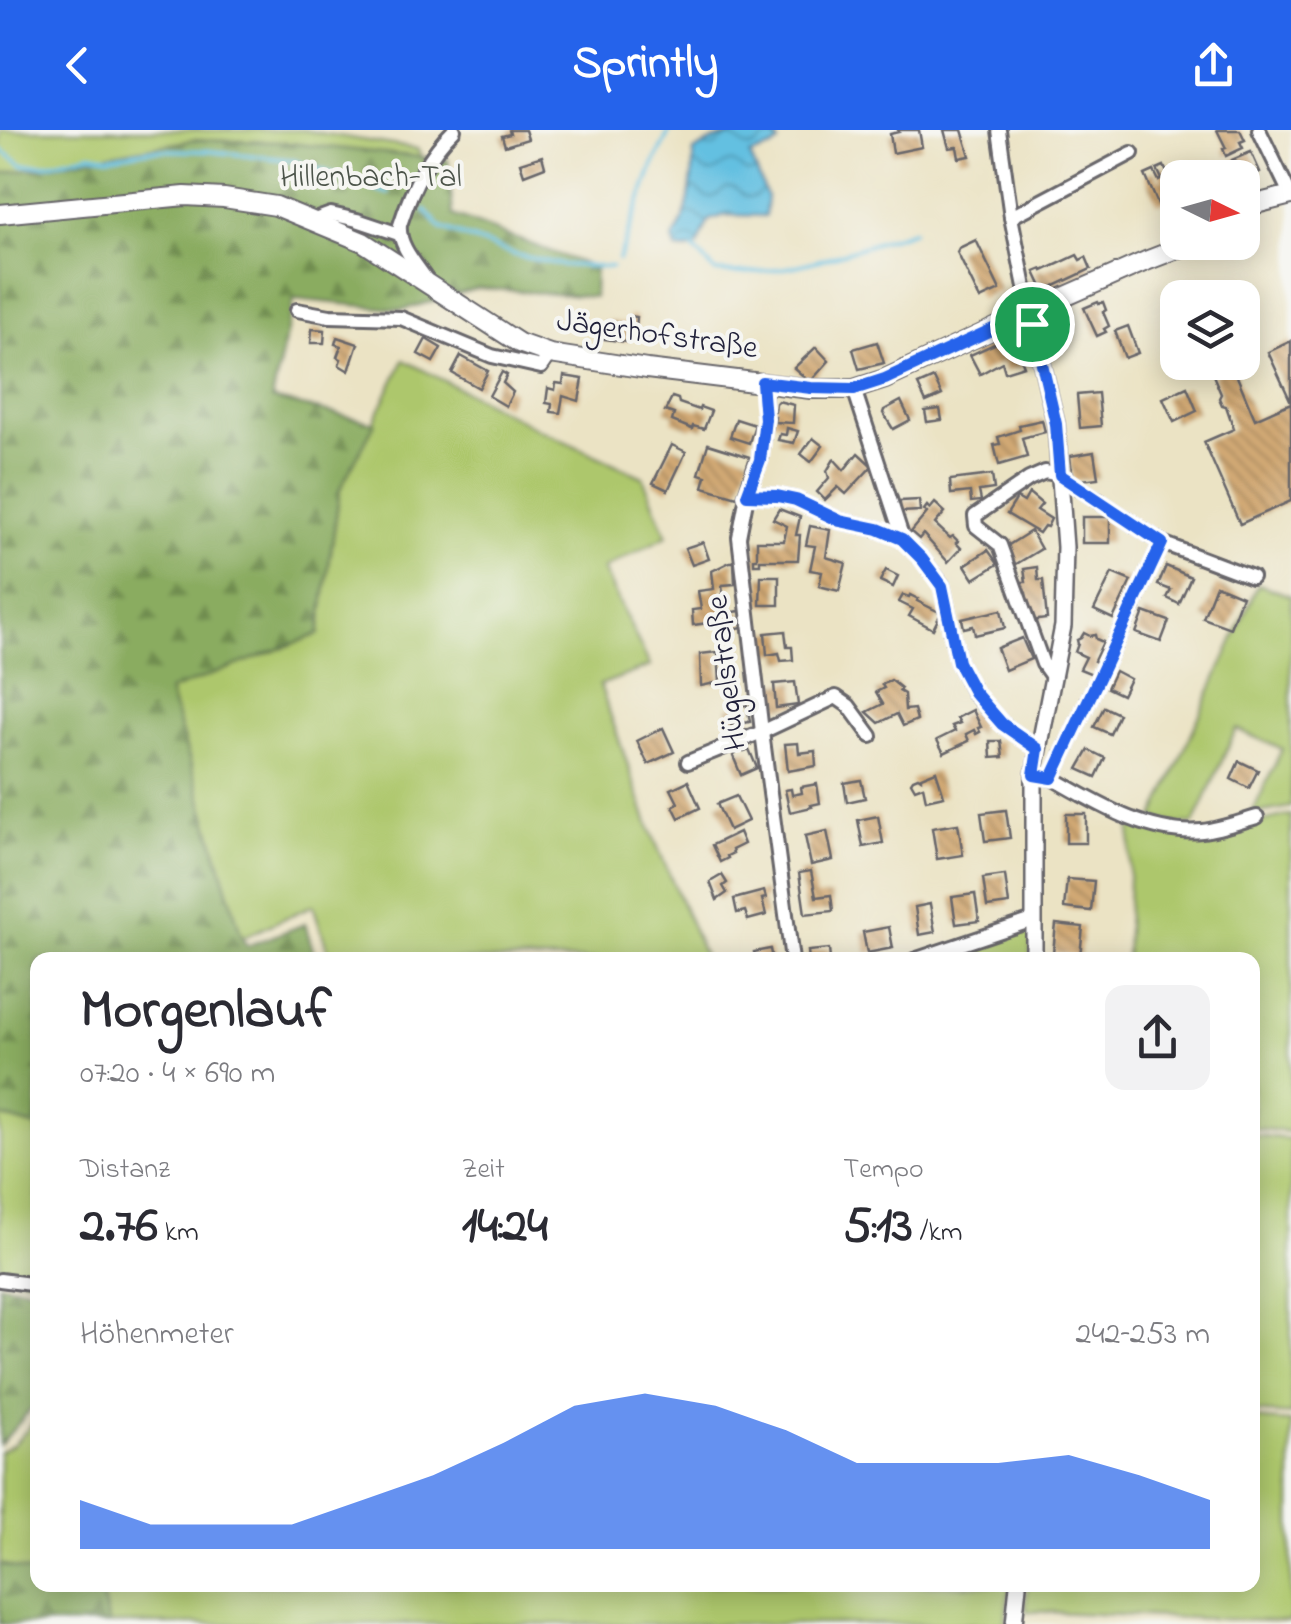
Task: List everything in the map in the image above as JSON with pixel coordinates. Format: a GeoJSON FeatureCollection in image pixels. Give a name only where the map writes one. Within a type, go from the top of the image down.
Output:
{"type":"FeatureCollection","features":[{"type":"Feature","properties":{"kind":"main road"},"geometry":{"type":"LineString","coordinates":[[1260,203],[1291,195]]}},
{"type":"Feature","properties":{"kind":"main road","name":"Jägerhofstraße"},"geometry":{"type":"LineString","coordinates":[[0,214],[185,196],[276,206],[362,242],[518,343],[550,354],[647,370],[811,388],[854,389],[885,379],[1160,256]]}},
{"type":"Feature","properties":{"kind":"street"},"geometry":{"type":"LineString","coordinates":[[429,283],[399,234],[404,211],[424,169],[454,130]]}},
{"type":"Feature","properties":{"kind":"street"},"geometry":{"type":"LineString","coordinates":[[998,130],[1011,217],[1056,424],[1065,546],[1063,626],[1034,775],[1034,952]]}},
{"type":"Feature","properties":{"kind":"street"},"geometry":{"type":"LineString","coordinates":[[1259,130],[1291,195]]}},
{"type":"Feature","properties":{"kind":"street"},"geometry":{"type":"LineString","coordinates":[[1011,217],[1132,153]]}},
{"type":"Feature","properties":{"kind":"street"},"geometry":{"type":"LineString","coordinates":[[312,221],[330,214],[399,234]]}},
{"type":"Feature","properties":{"kind":"street"},"geometry":{"type":"LineString","coordinates":[[297,310],[330,316],[401,318],[492,356],[541,367],[550,354]]}},
{"type":"Feature","properties":{"kind":"street","name":"Hügelstraße"},"geometry":{"type":"LineString","coordinates":[[762,382],[765,419],[760,460],[747,495],[739,537],[791,952]]}},
{"type":"Feature","properties":{"kind":"street"},"geometry":{"type":"LineString","coordinates":[[854,389],[902,539]]}},
{"type":"Feature","properties":{"kind":"street"},"geometry":{"type":"LineString","coordinates":[[1053,678],[1043,664],[1000,545],[976,526],[975,516],[1029,479],[1046,472],[1060,475],[1162,543],[1252,577]]}},
{"type":"Feature","properties":{"kind":"street"},"geometry":{"type":"LineString","coordinates":[[747,495],[796,500],[840,521],[902,539],[942,586],[958,662],[974,692],[1002,724],[1038,749]]}},
{"type":"Feature","properties":{"kind":"street"},"geometry":{"type":"LineString","coordinates":[[1052,778],[1162,543]]}},
{"type":"Feature","properties":{"kind":"street"},"geometry":{"type":"LineString","coordinates":[[688,762],[836,697],[849,706],[871,736]]}},
{"type":"Feature","properties":{"kind":"street"},"geometry":{"type":"LineString","coordinates":[[1034,775],[1052,778],[1100,806],[1175,830],[1202,831],[1257,817]]}},
{"type":"Feature","properties":{"kind":"street"},"geometry":{"type":"LineString","coordinates":[[938,952],[1034,920]]}},
{"type":"Feature","properties":{"kind":"street"},"geometry":{"type":"LineString","coordinates":[[0,1280],[30,1284]]}},
{"type":"Feature","properties":{"kind":"street"},"geometry":{"type":"LineString","coordinates":[[1014,1624],[1017,1592]]}},
{"type":"Feature","properties":{"kind":"green space","name":"Hillenbach-Tal"},"geometry":{"type":"Polygon","coordinates":[[[0,130],[303,130],[417,149],[423,158],[0,196],[0,130]]]}},
{"type":"Feature","properties":{"kind":"green space"},"geometry":{"type":"Polygon","coordinates":[[[193,140],[279,142],[448,160],[453,215],[595,268],[594,297],[479,288],[402,310],[294,299],[272,399],[375,423],[340,489],[319,634],[169,691],[242,938],[247,946],[305,924],[314,952],[30,952],[30,1125],[0,1116],[0,174],[193,140]]]}},
{"type":"Feature","properties":{"kind":"green space"},"geometry":{"type":"Polygon","coordinates":[[[404,360],[538,429],[643,477],[667,536],[603,569],[650,666],[600,685],[650,829],[703,952],[328,952],[313,905],[242,938],[169,691],[319,633],[340,489],[404,360]]]}},
{"type":"Feature","properties":{"kind":"green space"},"geometry":{"type":"Polygon","coordinates":[[[1258,584],[1291,596],[1291,807],[1252,814],[1282,749],[1236,729],[1194,824],[1154,818],[1258,584]]]}},
{"type":"Feature","properties":{"kind":"green space"},"geometry":{"type":"Polygon","coordinates":[[[1291,815],[1291,1132],[1260,1129],[1260,952],[1126,952],[1131,826],[1209,835],[1291,815]]]}},
{"type":"Feature","properties":{"kind":"green space"},"geometry":{"type":"Polygon","coordinates":[[[1032,923],[1030,952],[950,952],[1032,923]]]}},
{"type":"Feature","properties":{"kind":"green space"},"geometry":{"type":"Polygon","coordinates":[[[0,1116],[30,1125],[30,1280],[0,1276],[0,1116]]]}},
{"type":"Feature","properties":{"kind":"green space"},"geometry":{"type":"Polygon","coordinates":[[[1260,1136],[1291,1139],[1291,1415],[1260,1413],[1260,1136]]]}},
{"type":"Feature","properties":{"kind":"green space"},"geometry":{"type":"Polygon","coordinates":[[[0,1284],[30,1288],[30,1410],[0,1445],[0,1284]]]}},
{"type":"Feature","properties":{"kind":"green space"},"geometry":{"type":"Polygon","coordinates":[[[1260,1420],[1291,1422],[1291,1622],[1026,1611],[1027,1592],[1260,1592],[1260,1420]]]}},
{"type":"Feature","properties":{"kind":"green space"},"geometry":{"type":"Polygon","coordinates":[[[30,1427],[30,1572],[0,1564],[0,1452],[30,1427]]]}},
{"type":"Feature","properties":{"kind":"green space"},"geometry":{"type":"Polygon","coordinates":[[[0,1564],[30,1572],[30,1592],[101,1592],[109,1624],[0,1624],[0,1564]]]}},
{"type":"Feature","properties":{"kind":"green space"},"geometry":{"type":"Polygon","coordinates":[[[98,1592],[1009,1592],[1005,1624],[109,1624],[98,1592]]]}},
{"type":"Feature","properties":{"kind":"water"},"geometry":{"type":"Polygon","coordinates":[[[747,130],[771,130],[779,143],[750,155],[767,197],[765,216],[726,215],[709,220],[698,245],[676,249],[673,239],[687,208],[694,151],[747,130]]]}},
{"type":"Feature","properties":{"kind":"building"},"geometry":{"type":"Polygon","coordinates":[[[509,130],[525,130],[528,139],[505,146],[502,136],[510,134],[509,130]]]}},
{"type":"Feature","properties":{"kind":"building"},"geometry":{"type":"Polygon","coordinates":[[[919,130],[922,147],[893,153],[890,134],[919,130]]]}},
{"type":"Feature","properties":{"kind":"building"},"geometry":{"type":"Polygon","coordinates":[[[944,130],[962,130],[970,156],[959,158],[957,147],[949,148],[944,130]]]}},
{"type":"Feature","properties":{"kind":"building"},"geometry":{"type":"Polygon","coordinates":[[[1217,130],[1240,130],[1245,140],[1240,142],[1243,148],[1226,156],[1217,130]]]}},
{"type":"Feature","properties":{"kind":"building"},"geometry":{"type":"Polygon","coordinates":[[[1251,152],[1255,160],[1232,160],[1251,152]]]}},
{"type":"Feature","properties":{"kind":"building"},"geometry":{"type":"Polygon","coordinates":[[[542,156],[545,167],[524,175],[520,163],[542,156]]]}},
{"type":"Feature","properties":{"kind":"building"},"geometry":{"type":"Polygon","coordinates":[[[1154,171],[1159,181],[1158,204],[1145,175],[1154,171]]]}},
{"type":"Feature","properties":{"kind":"building"},"geometry":{"type":"Polygon","coordinates":[[[976,240],[1000,290],[980,299],[957,252],[976,240]]]}},
{"type":"Feature","properties":{"kind":"building"},"geometry":{"type":"Polygon","coordinates":[[[1077,255],[1080,260],[1086,257],[1091,269],[1044,291],[1035,272],[1077,255]]]}},
{"type":"Feature","properties":{"kind":"building"},"geometry":{"type":"Polygon","coordinates":[[[1103,302],[1109,326],[1097,336],[1084,308],[1103,302]]]}},
{"type":"Feature","properties":{"kind":"building"},"geometry":{"type":"Polygon","coordinates":[[[630,316],[637,317],[636,329],[629,328],[627,342],[604,339],[607,321],[629,324],[630,316]]]}},
{"type":"Feature","properties":{"kind":"building"},"geometry":{"type":"Polygon","coordinates":[[[1128,326],[1138,353],[1125,358],[1115,331],[1128,326]]]}},
{"type":"Feature","properties":{"kind":"building"},"geometry":{"type":"Polygon","coordinates":[[[312,329],[325,330],[324,343],[311,343],[312,329]]]}},
{"type":"Feature","properties":{"kind":"building"},"geometry":{"type":"Polygon","coordinates":[[[1012,336],[1024,366],[1005,372],[1002,362],[980,374],[970,355],[1012,336]]]}},
{"type":"Feature","properties":{"kind":"building"},"geometry":{"type":"Polygon","coordinates":[[[337,337],[358,344],[349,371],[339,365],[341,346],[335,344],[337,337]]]}},
{"type":"Feature","properties":{"kind":"building"},"geometry":{"type":"Polygon","coordinates":[[[426,339],[441,348],[433,362],[418,354],[426,339]]]}},
{"type":"Feature","properties":{"kind":"building"},"geometry":{"type":"Polygon","coordinates":[[[1291,341],[1291,402],[1268,352],[1291,341]]]}},
{"type":"Feature","properties":{"kind":"building"},"geometry":{"type":"Polygon","coordinates":[[[877,342],[884,363],[859,369],[853,349],[877,342]]]}},
{"type":"Feature","properties":{"kind":"building"},"geometry":{"type":"Polygon","coordinates":[[[816,347],[829,361],[810,382],[794,368],[816,347]]]}},
{"type":"Feature","properties":{"kind":"building"},"geometry":{"type":"Polygon","coordinates":[[[461,356],[488,371],[479,388],[452,373],[461,356]]]}},
{"type":"Feature","properties":{"kind":"building"},"geometry":{"type":"Polygon","coordinates":[[[502,372],[507,375],[503,383],[513,392],[506,406],[489,396],[502,372]]]}},
{"type":"Feature","properties":{"kind":"building"},"geometry":{"type":"Polygon","coordinates":[[[564,376],[583,379],[579,401],[563,396],[560,413],[551,412],[552,404],[546,403],[548,388],[555,390],[556,383],[563,384],[564,376]]]}},
{"type":"Feature","properties":{"kind":"building"},"geometry":{"type":"Polygon","coordinates":[[[934,378],[942,395],[926,402],[918,385],[934,378]]]}},
{"type":"Feature","properties":{"kind":"building"},"geometry":{"type":"Polygon","coordinates":[[[1215,380],[1238,380],[1255,419],[1291,403],[1291,501],[1240,524],[1204,442],[1234,429],[1219,398],[1215,380]]]}},
{"type":"Feature","properties":{"kind":"building"},"geometry":{"type":"Polygon","coordinates":[[[1187,387],[1197,411],[1174,422],[1163,398],[1187,387]]]}},
{"type":"Feature","properties":{"kind":"building"},"geometry":{"type":"Polygon","coordinates":[[[1098,393],[1101,426],[1080,428],[1077,395],[1098,393]]]}},
{"type":"Feature","properties":{"kind":"building"},"geometry":{"type":"Polygon","coordinates":[[[672,397],[679,403],[711,411],[704,429],[672,421],[674,414],[665,411],[672,397]]]}},
{"type":"Feature","properties":{"kind":"building"},"geometry":{"type":"Polygon","coordinates":[[[778,401],[794,405],[793,423],[774,422],[775,417],[771,416],[778,401]]]}},
{"type":"Feature","properties":{"kind":"building"},"geometry":{"type":"Polygon","coordinates":[[[901,401],[910,420],[893,429],[883,413],[901,401]]]}},
{"type":"Feature","properties":{"kind":"building"},"geometry":{"type":"Polygon","coordinates":[[[940,409],[942,420],[927,422],[925,411],[940,409]]]}},
{"type":"Feature","properties":{"kind":"building"},"geometry":{"type":"Polygon","coordinates":[[[736,419],[755,425],[749,443],[730,437],[736,419]]]}},
{"type":"Feature","properties":{"kind":"building"},"geometry":{"type":"Polygon","coordinates":[[[1042,420],[1045,432],[1022,438],[1027,457],[999,465],[994,445],[1000,444],[998,437],[1020,430],[1019,425],[1042,420]]]}},
{"type":"Feature","properties":{"kind":"building"},"geometry":{"type":"Polygon","coordinates":[[[787,428],[798,431],[794,443],[778,440],[780,434],[786,435],[787,428]]]}},
{"type":"Feature","properties":{"kind":"building"},"geometry":{"type":"Polygon","coordinates":[[[813,438],[823,446],[811,462],[801,454],[813,438]]]}},
{"type":"Feature","properties":{"kind":"building"},"geometry":{"type":"Polygon","coordinates":[[[708,444],[750,457],[737,497],[703,487],[706,476],[699,474],[708,444]]]}},
{"type":"Feature","properties":{"kind":"building"},"geometry":{"type":"Polygon","coordinates":[[[672,445],[686,452],[668,490],[653,483],[672,445]]]}},
{"type":"Feature","properties":{"kind":"building"},"geometry":{"type":"Polygon","coordinates":[[[1094,452],[1098,478],[1073,481],[1070,456],[1094,452]]]}},
{"type":"Feature","properties":{"kind":"building"},"geometry":{"type":"Polygon","coordinates":[[[858,453],[872,466],[846,494],[838,487],[825,500],[817,492],[829,478],[827,471],[834,459],[844,470],[858,453]]]}},
{"type":"Feature","properties":{"kind":"building"},"geometry":{"type":"Polygon","coordinates":[[[992,475],[994,489],[979,491],[981,501],[971,502],[970,492],[951,494],[950,480],[992,475]]]}},
{"type":"Feature","properties":{"kind":"building"},"geometry":{"type":"Polygon","coordinates":[[[1029,493],[1042,504],[1037,510],[1051,519],[1039,533],[1007,514],[1017,498],[1024,502],[1029,493]]]}},
{"type":"Feature","properties":{"kind":"building"},"geometry":{"type":"Polygon","coordinates":[[[919,500],[920,511],[900,512],[900,501],[919,500]]]}},
{"type":"Feature","properties":{"kind":"building"},"geometry":{"type":"Polygon","coordinates":[[[935,503],[945,512],[935,524],[950,538],[953,536],[961,548],[948,562],[923,534],[919,539],[911,532],[927,513],[927,506],[930,509],[935,503]]]}},
{"type":"Feature","properties":{"kind":"building"},"geometry":{"type":"Polygon","coordinates":[[[779,509],[800,517],[796,535],[800,535],[798,560],[760,560],[760,564],[754,564],[757,541],[784,541],[787,526],[773,519],[779,509]]]}},
{"type":"Feature","properties":{"kind":"building"},"geometry":{"type":"Polygon","coordinates":[[[1082,517],[1110,517],[1110,543],[1082,543],[1082,517]]]}},
{"type":"Feature","properties":{"kind":"building"},"geometry":{"type":"Polygon","coordinates":[[[810,526],[830,530],[826,557],[846,563],[839,591],[819,586],[822,572],[810,570],[815,546],[806,545],[810,526]]]}},
{"type":"Feature","properties":{"kind":"building"},"geometry":{"type":"Polygon","coordinates":[[[1031,531],[1041,549],[1013,566],[1004,548],[1031,531]]]}},
{"type":"Feature","properties":{"kind":"building"},"geometry":{"type":"Polygon","coordinates":[[[703,542],[709,559],[692,565],[685,548],[703,542]]]}},
{"type":"Feature","properties":{"kind":"building"},"geometry":{"type":"Polygon","coordinates":[[[988,550],[998,564],[974,579],[965,565],[988,550]]]}},
{"type":"Feature","properties":{"kind":"building"},"geometry":{"type":"Polygon","coordinates":[[[734,562],[735,584],[722,585],[725,613],[741,611],[743,627],[725,630],[723,621],[693,625],[692,610],[701,609],[698,591],[714,589],[712,571],[734,562]]]}},
{"type":"Feature","properties":{"kind":"building"},"geometry":{"type":"Polygon","coordinates":[[[1166,566],[1191,577],[1179,604],[1167,598],[1171,590],[1158,585],[1166,566]]]}},
{"type":"Feature","properties":{"kind":"building"},"geometry":{"type":"Polygon","coordinates":[[[1037,567],[1038,580],[1043,580],[1047,619],[1029,621],[1026,593],[1021,594],[1020,582],[1026,582],[1024,569],[1037,567]]]}},
{"type":"Feature","properties":{"kind":"building"},"geometry":{"type":"Polygon","coordinates":[[[886,570],[898,576],[893,587],[880,581],[886,570]]]}},
{"type":"Feature","properties":{"kind":"building"},"geometry":{"type":"Polygon","coordinates":[[[1112,573],[1131,581],[1113,619],[1094,610],[1112,573]]]}},
{"type":"Feature","properties":{"kind":"building"},"geometry":{"type":"Polygon","coordinates":[[[761,576],[779,576],[779,605],[760,605],[761,576]]]}},
{"type":"Feature","properties":{"kind":"building"},"geometry":{"type":"Polygon","coordinates":[[[1216,585],[1242,596],[1230,628],[1203,618],[1216,585]]]}},
{"type":"Feature","properties":{"kind":"building"},"geometry":{"type":"Polygon","coordinates":[[[903,595],[941,613],[933,629],[909,616],[913,609],[899,602],[903,595]]]}},
{"type":"Feature","properties":{"kind":"building"},"geometry":{"type":"Polygon","coordinates":[[[1001,610],[1005,628],[975,635],[973,626],[964,628],[962,619],[1001,610]]]}},
{"type":"Feature","properties":{"kind":"building"},"geometry":{"type":"Polygon","coordinates":[[[1144,612],[1169,621],[1161,642],[1136,633],[1144,612]]]}},
{"type":"Feature","properties":{"kind":"building"},"geometry":{"type":"Polygon","coordinates":[[[785,631],[793,660],[781,661],[779,653],[767,655],[765,633],[785,631]]]}},
{"type":"Feature","properties":{"kind":"building"},"geometry":{"type":"Polygon","coordinates":[[[1084,633],[1103,642],[1092,674],[1080,669],[1086,657],[1075,652],[1077,640],[1084,633]]]}},
{"type":"Feature","properties":{"kind":"building"},"geometry":{"type":"Polygon","coordinates":[[[1022,638],[1031,659],[1005,670],[997,648],[1022,638]]]}},
{"type":"Feature","properties":{"kind":"building"},"geometry":{"type":"Polygon","coordinates":[[[718,652],[720,682],[701,686],[700,654],[718,652]]]}},
{"type":"Feature","properties":{"kind":"building"},"geometry":{"type":"Polygon","coordinates":[[[1115,671],[1130,679],[1122,695],[1107,688],[1115,671]]]}},
{"type":"Feature","properties":{"kind":"building"},"geometry":{"type":"Polygon","coordinates":[[[891,680],[904,694],[905,710],[914,709],[917,720],[903,726],[897,714],[879,723],[867,712],[883,704],[876,692],[891,680]]]}},
{"type":"Feature","properties":{"kind":"building"},"geometry":{"type":"Polygon","coordinates":[[[795,682],[798,705],[776,708],[774,684],[795,682]]]}},
{"type":"Feature","properties":{"kind":"building"},"geometry":{"type":"Polygon","coordinates":[[[747,705],[750,722],[731,725],[728,707],[747,705]]]}},
{"type":"Feature","properties":{"kind":"building"},"geometry":{"type":"Polygon","coordinates":[[[1104,707],[1119,714],[1110,734],[1094,727],[1104,707]]]}},
{"type":"Feature","properties":{"kind":"building"},"geometry":{"type":"Polygon","coordinates":[[[973,710],[980,732],[966,734],[969,741],[944,753],[937,740],[955,731],[952,726],[960,723],[957,718],[973,710]]]}},
{"type":"Feature","properties":{"kind":"building"},"geometry":{"type":"Polygon","coordinates":[[[663,728],[674,752],[648,764],[637,741],[663,728]]]}},
{"type":"Feature","properties":{"kind":"building"},"geometry":{"type":"Polygon","coordinates":[[[990,741],[1001,741],[1003,757],[991,758],[990,741]]]}},
{"type":"Feature","properties":{"kind":"building"},"geometry":{"type":"Polygon","coordinates":[[[798,743],[799,753],[815,751],[816,766],[788,771],[785,744],[798,743]]]}},
{"type":"Feature","properties":{"kind":"building"},"geometry":{"type":"Polygon","coordinates":[[[741,749],[749,749],[757,768],[741,775],[733,756],[741,749]]]}},
{"type":"Feature","properties":{"kind":"building"},"geometry":{"type":"Polygon","coordinates":[[[1089,750],[1105,758],[1096,777],[1078,769],[1089,750]]]}},
{"type":"Feature","properties":{"kind":"building"},"geometry":{"type":"Polygon","coordinates":[[[1239,761],[1258,770],[1249,788],[1231,779],[1239,761]]]}},
{"type":"Feature","properties":{"kind":"building"},"geometry":{"type":"Polygon","coordinates":[[[936,771],[944,796],[926,800],[923,786],[915,789],[911,782],[936,771]]]}},
{"type":"Feature","properties":{"kind":"building"},"geometry":{"type":"Polygon","coordinates":[[[861,780],[865,798],[847,802],[844,783],[861,780]]]}},
{"type":"Feature","properties":{"kind":"building"},"geometry":{"type":"Polygon","coordinates":[[[688,781],[700,808],[679,818],[673,806],[678,803],[671,789],[688,781]]]}},
{"type":"Feature","properties":{"kind":"building"},"geometry":{"type":"Polygon","coordinates":[[[817,784],[820,803],[790,812],[785,790],[791,789],[792,795],[802,793],[801,787],[817,784]]]}},
{"type":"Feature","properties":{"kind":"building"},"geometry":{"type":"Polygon","coordinates":[[[736,796],[748,821],[729,830],[717,804],[736,796]]]}},
{"type":"Feature","properties":{"kind":"building"},"geometry":{"type":"Polygon","coordinates":[[[1006,810],[1010,838],[985,841],[981,813],[1006,810]]]}},
{"type":"Feature","properties":{"kind":"building"},"geometry":{"type":"Polygon","coordinates":[[[1066,814],[1086,814],[1086,843],[1066,843],[1066,814]]]}},
{"type":"Feature","properties":{"kind":"building"},"geometry":{"type":"Polygon","coordinates":[[[878,816],[883,843],[863,847],[858,820],[878,816]]]}},
{"type":"Feature","properties":{"kind":"building"},"geometry":{"type":"Polygon","coordinates":[[[958,824],[963,855],[937,859],[932,828],[958,824]]]}},
{"type":"Feature","properties":{"kind":"building"},"geometry":{"type":"Polygon","coordinates":[[[827,831],[833,860],[811,865],[805,836],[827,831]]]}},
{"type":"Feature","properties":{"kind":"building"},"geometry":{"type":"Polygon","coordinates":[[[739,832],[744,844],[720,862],[712,845],[739,832]]]}},
{"type":"Feature","properties":{"kind":"building"},"geometry":{"type":"Polygon","coordinates":[[[811,871],[816,897],[831,895],[833,911],[805,914],[799,873],[811,871]]]}},
{"type":"Feature","properties":{"kind":"building"},"geometry":{"type":"Polygon","coordinates":[[[722,875],[727,893],[717,900],[710,882],[722,875]]]}},
{"type":"Feature","properties":{"kind":"building"},"geometry":{"type":"Polygon","coordinates":[[[1005,875],[1009,904],[987,907],[983,878],[1005,875]]]}},
{"type":"Feature","properties":{"kind":"building"},"geometry":{"type":"Polygon","coordinates":[[[1067,879],[1094,881],[1091,911],[1064,908],[1067,879]]]}},
{"type":"Feature","properties":{"kind":"building"},"geometry":{"type":"Polygon","coordinates":[[[764,891],[766,915],[748,920],[745,911],[737,913],[734,899],[764,891]]]}},
{"type":"Feature","properties":{"kind":"building"},"geometry":{"type":"Polygon","coordinates":[[[975,894],[979,921],[956,924],[952,897],[975,894]]]}},
{"type":"Feature","properties":{"kind":"building"},"geometry":{"type":"Polygon","coordinates":[[[930,904],[935,932],[919,935],[915,907],[930,904]]]}},
{"type":"Feature","properties":{"kind":"building"},"geometry":{"type":"Polygon","coordinates":[[[1056,924],[1083,927],[1080,952],[1053,952],[1056,924]]]}},
{"type":"Feature","properties":{"kind":"building"},"geometry":{"type":"Polygon","coordinates":[[[889,927],[893,948],[867,952],[863,932],[889,927]]]}},
{"type":"Feature","properties":{"kind":"waterway"},"geometry":{"type":"LineString","coordinates":[[619,259],[670,130]]}},
{"type":"Feature","properties":{"kind":"waterway"},"geometry":{"type":"LineString","coordinates":[[0,149],[22,165],[45,165],[91,154],[109,157],[152,150],[208,151],[291,160],[388,193]]}},
{"type":"Feature","properties":{"kind":"waterway"},"geometry":{"type":"LineString","coordinates":[[425,210],[441,228],[516,255],[562,265],[612,267]]}},
{"type":"Feature","properties":{"kind":"waterway"},"geometry":{"type":"LineString","coordinates":[[693,248],[716,272],[741,273],[816,261],[913,231]]}},
{"type":"Feature","properties":{"kind":"route"},"geometry":{"type":"LineString","coordinates":[[1030,312],[1032,324],[1056,424],[1060,475],[1162,543],[1052,778],[1034,775],[1038,749],[1002,724],[974,692],[958,662],[942,586],[902,539],[840,521],[796,500],[747,495],[760,460],[765,419],[762,382],[854,389],[885,379],[1030,312]]}}]}
